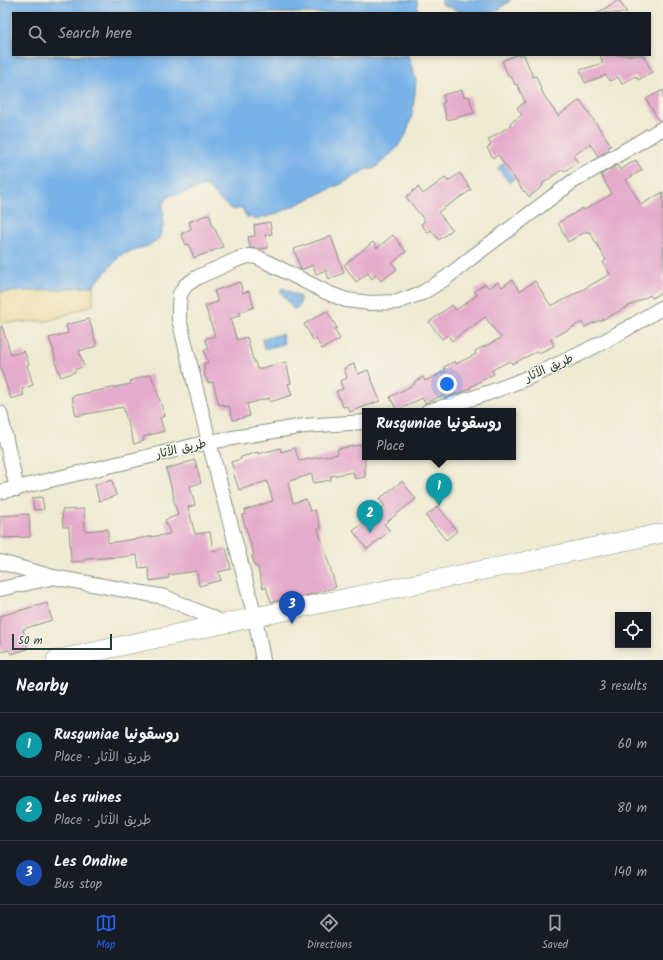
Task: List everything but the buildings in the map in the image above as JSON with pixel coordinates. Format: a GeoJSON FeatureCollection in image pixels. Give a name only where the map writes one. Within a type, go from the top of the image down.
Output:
{"type":"FeatureCollection","features":[{"type":"Feature","properties":{"kind":"main road"},"geometry":{"type":"LineString","coordinates":[[56,660],[255,617],[663,533]]}},
{"type":"Feature","properties":{"kind":"street"},"geometry":{"type":"LineString","coordinates":[[263,660],[255,617],[209,442],[180,319],[178,306],[180,294],[186,284],[198,277],[249,256],[257,257],[328,293],[346,300],[370,303],[396,302],[422,293],[446,278],[572,182],[663,128]]}},
{"type":"Feature","properties":{"kind":"street","name":"طريق الآثار"},"geometry":{"type":"LineString","coordinates":[[440,408],[518,382],[572,358],[646,318],[663,307]]}},
{"type":"Feature","properties":{"kind":"street"},"geometry":{"type":"LineString","coordinates":[[0,413],[17,489]]}},
{"type":"Feature","properties":{"kind":"street","name":"طريق الآثار"},"geometry":{"type":"LineString","coordinates":[[0,492],[209,442],[304,426],[362,422]]}},
{"type":"Feature","properties":{"kind":"street"},"geometry":{"type":"LineString","coordinates":[[3,567],[166,597],[226,624]]}},
{"type":"Feature","properties":{"kind":"street"},"geometry":{"type":"LineString","coordinates":[[0,590],[53,577]]}},
{"type":"Feature","properties":{"kind":"sand"},"geometry":{"type":"Polygon","coordinates":[[[93,286],[93,305],[48,321],[0,323],[0,292],[70,289],[93,286]]]}},
{"type":"Feature","properties":{"kind":"water"},"geometry":{"type":"Polygon","coordinates":[[[0,0],[417,0],[418,12],[12,12],[12,56],[408,56],[416,80],[412,115],[406,135],[396,149],[374,169],[367,169],[343,183],[274,215],[253,220],[252,217],[247,218],[243,208],[232,210],[205,186],[171,195],[163,204],[164,216],[162,220],[164,223],[159,239],[148,246],[120,256],[93,286],[35,291],[0,292],[0,0]]]}},
{"type":"Feature","properties":{"kind":"water"},"geometry":{"type":"Polygon","coordinates":[[[442,0],[511,0],[493,12],[463,12],[442,4],[442,0]]]}},
{"type":"Feature","properties":{"kind":"water"},"geometry":{"type":"Polygon","coordinates":[[[504,163],[515,178],[509,183],[498,168],[504,163]]]}},
{"type":"Feature","properties":{"kind":"water"},"geometry":{"type":"Polygon","coordinates":[[[283,288],[300,297],[300,304],[298,308],[293,309],[280,290],[283,288]]]}},
{"type":"Feature","properties":{"kind":"water"},"geometry":{"type":"Polygon","coordinates":[[[282,334],[284,344],[264,349],[262,339],[282,334]]]}},
{"type":"Feature","properties":{"kind":"place","name":"Rusguniae روسقونيا"},"geometry":{"type":"Point","coordinates":[439,506]}},
{"type":"Feature","properties":{"kind":"place","name":"Les ruines"},"geometry":{"type":"Point","coordinates":[370,533]}},
{"type":"Feature","properties":{"kind":"place","name":"Les Ondine"},"geometry":{"type":"Point","coordinates":[292,624]}}]}
